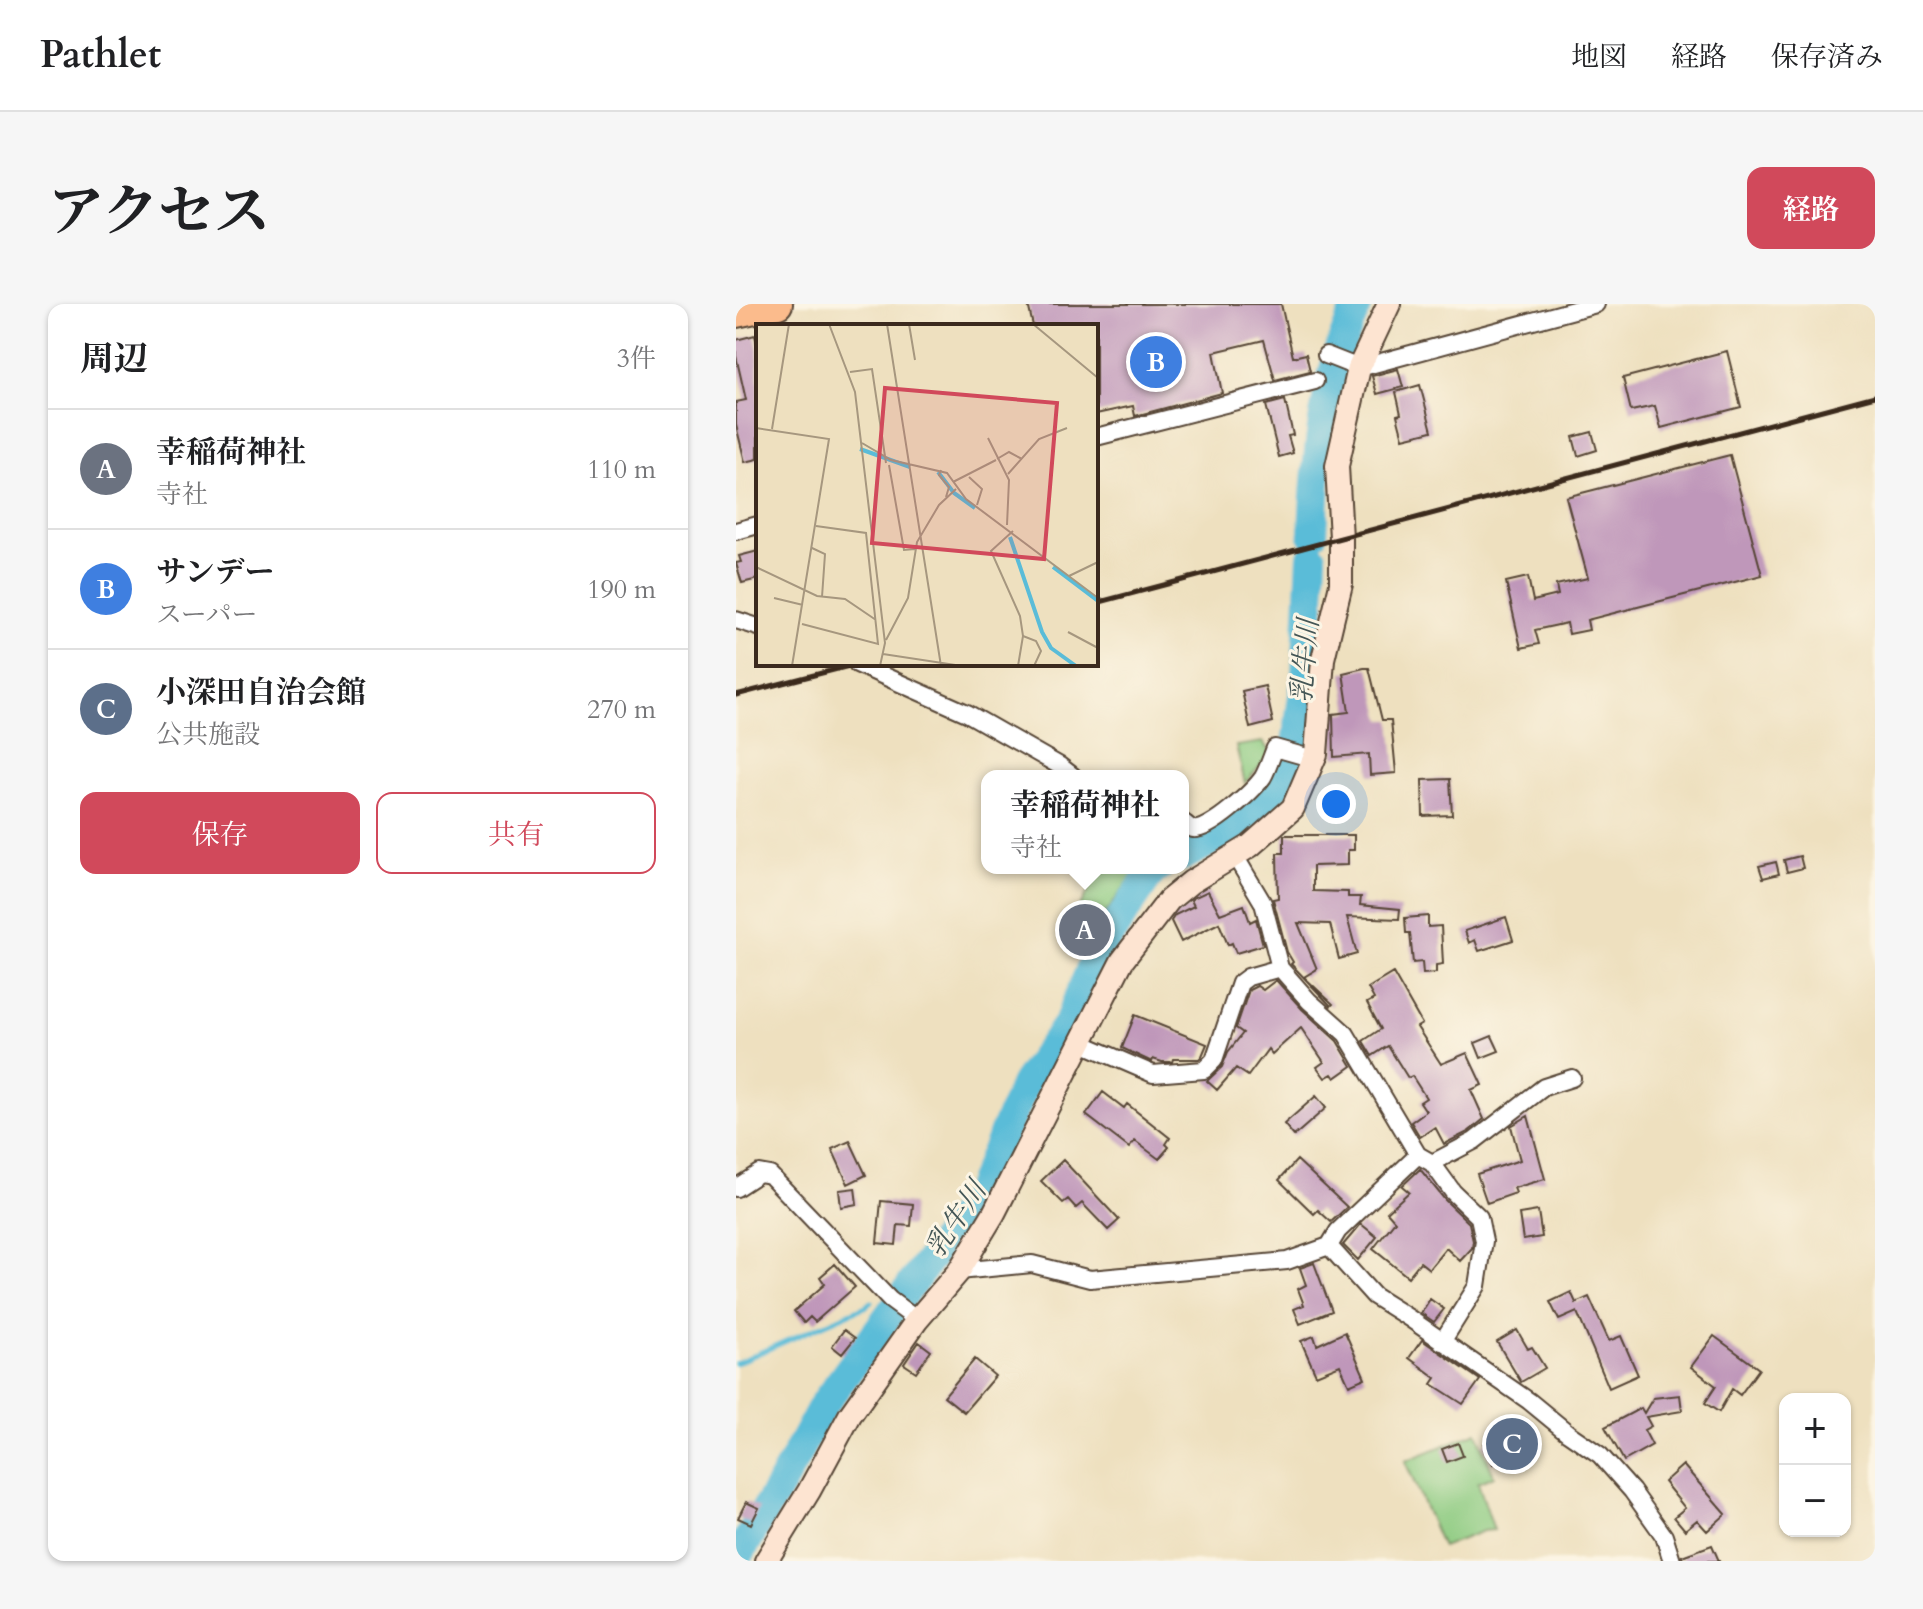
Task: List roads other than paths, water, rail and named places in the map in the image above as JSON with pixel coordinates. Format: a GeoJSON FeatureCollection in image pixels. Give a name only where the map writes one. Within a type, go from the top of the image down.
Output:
{"type":"FeatureCollection","features":[{"type":"Feature","properties":{"kind":"highway"},"geometry":{"type":"LineString","coordinates":[[736,313],[778,304]]}},
{"type":"Feature","properties":{"kind":"street"},"geometry":{"type":"LineString","coordinates":[[1189,874],[1235,856],[1293,808],[1314,759],[1323,659],[1341,584],[1337,466],[1355,366],[1389,304]]}},
{"type":"Feature","properties":{"kind":"street"},"geometry":{"type":"LineString","coordinates":[[1326,355],[1355,366],[1596,304]]}},
{"type":"Feature","properties":{"kind":"street"},"geometry":{"type":"LineString","coordinates":[[1098,436],[1315,381]]}},
{"type":"Feature","properties":{"kind":"street"},"geometry":{"type":"LineString","coordinates":[[736,531],[756,526]]}},
{"type":"Feature","properties":{"kind":"street"},"geometry":{"type":"LineString","coordinates":[[736,620],[756,626]]}},
{"type":"Feature","properties":{"kind":"street"},"geometry":{"type":"LineString","coordinates":[[861,666],[967,713],[1063,770]]}},
{"type":"Feature","properties":{"kind":"street"},"geometry":{"type":"LineString","coordinates":[[1189,827],[1199,829],[1252,792],[1275,748],[1314,759]]}},
{"type":"Feature","properties":{"kind":"street"},"geometry":{"type":"LineString","coordinates":[[1235,856],[1263,903],[1280,968],[1309,1001],[1346,1034],[1425,1159],[1479,1217],[1484,1241],[1477,1286],[1442,1342]]}},
{"type":"Feature","properties":{"kind":"street"},"geometry":{"type":"LineString","coordinates":[[766,1561],[850,1415],[917,1320],[959,1271],[994,1213],[1122,961],[1186,875]]}},
{"type":"Feature","properties":{"kind":"street"},"geometry":{"type":"LineString","coordinates":[[1079,1042],[1153,1074],[1204,1070],[1214,1060],[1240,983],[1248,977],[1280,968]]}},
{"type":"Feature","properties":{"kind":"street"},"geometry":{"type":"LineString","coordinates":[[959,1271],[1032,1264],[1090,1279],[1287,1261],[1329,1246],[1346,1223],[1425,1159],[1474,1141],[1544,1087],[1572,1078]]}},
{"type":"Feature","properties":{"kind":"street"},"geometry":{"type":"LineString","coordinates":[[736,1188],[759,1173],[770,1175],[890,1300],[917,1320]]}},
{"type":"Feature","properties":{"kind":"street"},"geometry":{"type":"LineString","coordinates":[[1329,1246],[1374,1296],[1529,1401],[1600,1455],[1632,1491],[1664,1536],[1672,1561]]}},
{"type":"Feature","properties":{"kind":"waterway","name":"乳牛川"},"geometry":{"type":"LineString","coordinates":[[1313,534],[1324,416],[1337,359],[1358,304]]}},
{"type":"Feature","properties":{"kind":"waterway","name":"乳牛川"},"geometry":{"type":"LineString","coordinates":[[1189,853],[1235,829],[1284,778],[1296,744],[1306,676],[1312,557]]}},
{"type":"Feature","properties":{"kind":"waterway","name":"乳牛川"},"geometry":{"type":"LineString","coordinates":[[736,1560],[823,1405],[977,1195],[1025,1084],[1068,1023],[1097,954],[1150,874]]}},
{"type":"Feature","properties":{"kind":"waterway"},"geometry":{"type":"LineString","coordinates":[[736,1363],[871,1302]]}},
{"type":"Feature","properties":{"kind":"railway"},"geometry":{"type":"LineString","coordinates":[[1098,602],[1875,396]]}},
{"type":"Feature","properties":{"kind":"railway"},"geometry":{"type":"LineString","coordinates":[[736,695],[849,666]]}},
{"type":"Feature","properties":{"kind":"place","name":"サンデー"},"geometry":{"type":"Point","coordinates":[1156,362]}},
{"type":"Feature","properties":{"kind":"place","name":"幸稲荷神社"},"geometry":{"type":"Point","coordinates":[1085,930]}},
{"type":"Feature","properties":{"kind":"place","name":"小深田自治会館"},"geometry":{"type":"Point","coordinates":[1512,1444]}}]}
